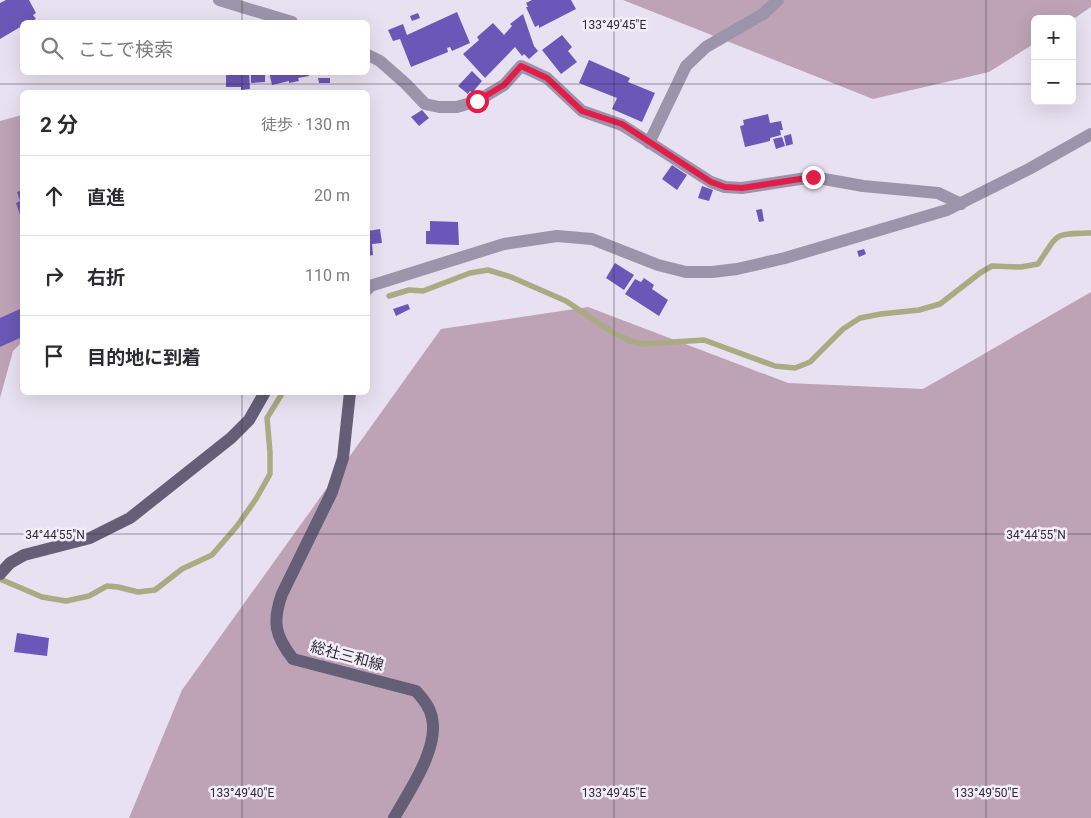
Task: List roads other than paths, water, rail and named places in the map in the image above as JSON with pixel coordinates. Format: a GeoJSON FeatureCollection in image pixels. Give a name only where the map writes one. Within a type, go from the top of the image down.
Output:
{"type":"FeatureCollection","features":[{"type":"Feature","properties":{"kind":"main road"},"geometry":{"type":"LineString","coordinates":[[1,573],[10,563],[24,555],[90,538],[130,518],[231,438],[249,420],[263,395]]}},
{"type":"Feature","properties":{"kind":"main road","name":"総社三和線"},"geometry":{"type":"LineString","coordinates":[[350,395],[343,458],[332,492],[282,594],[276,611],[276,628],[282,645],[293,659],[416,691],[426,703],[433,724],[430,747],[417,777],[394,818]]}},
{"type":"Feature","properties":{"kind":"street"},"geometry":{"type":"LineString","coordinates":[[219,0],[285,20]]}},
{"type":"Feature","properties":{"kind":"street"},"geometry":{"type":"LineString","coordinates":[[649,143],[686,66],[706,47],[764,14],[778,0]]}},
{"type":"Feature","properties":{"kind":"street"},"geometry":{"type":"LineString","coordinates":[[370,56],[380,61],[425,104],[439,107],[457,107],[477,101],[504,85],[521,66],[547,78],[582,111],[622,124],[711,182],[725,187],[742,188],[813,177],[863,186],[938,193],[961,204]]}},
{"type":"Feature","properties":{"kind":"street"},"geometry":{"type":"LineString","coordinates":[[370,286],[504,244],[556,236],[592,239],[658,265],[686,272],[712,272],[785,258],[947,210],[1029,169],[1091,134]]}},
{"type":"Feature","properties":{"kind":"waterway"},"geometry":{"type":"LineString","coordinates":[[389,296],[409,290],[423,291],[470,273],[488,270],[511,277],[566,301],[612,332],[630,341],[644,344],[704,340],[775,366],[795,368],[810,362],[843,329],[860,318],[919,310],[940,304],[992,266],[1021,267],[1038,264],[1058,237],[1069,234],[1091,233]]}},
{"type":"Feature","properties":{"kind":"waterway"},"geometry":{"type":"LineString","coordinates":[[0,579],[42,597],[66,601],[89,596],[107,586],[138,592],[155,590],[182,569],[212,555],[237,526],[256,499],[270,474],[267,418],[281,395]]}}]}
